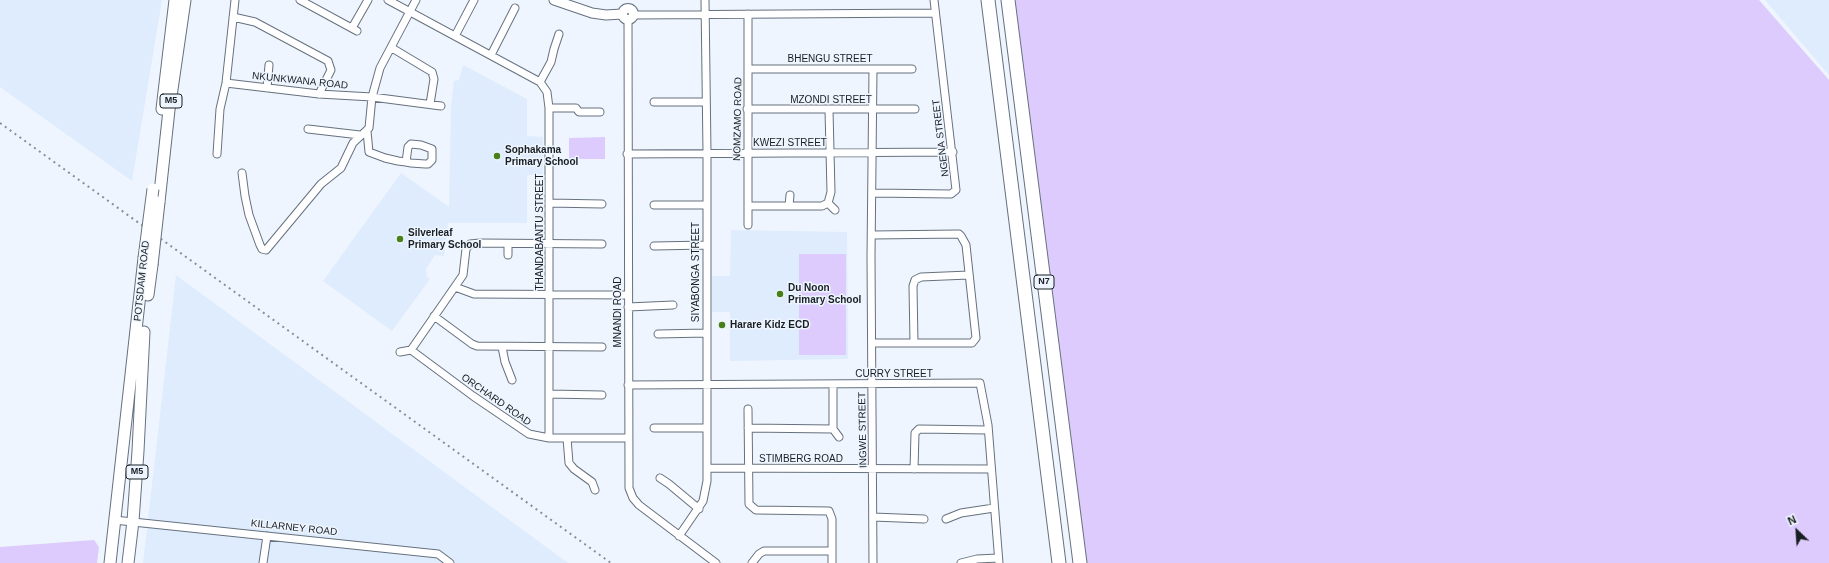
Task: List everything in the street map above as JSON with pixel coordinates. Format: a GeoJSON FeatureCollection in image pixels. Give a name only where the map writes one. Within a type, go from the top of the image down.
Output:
{"type":"FeatureCollection","features":[{"type":"Feature","properties":{"kind":"highway","name":"N7"},"geometry":{"type":"LineString","coordinates":[[988,0],[1060,563]]}},
{"type":"Feature","properties":{"kind":"highway","name":"N7"},"geometry":{"type":"LineString","coordinates":[[1008,0],[1080,563]]}},
{"type":"Feature","properties":{"kind":"main road","name":"POTSDAM ROAD"},"geometry":{"type":"LineString","coordinates":[[128,563],[133,520],[152,189],[175,0]]}},
{"type":"Feature","properties":{"kind":"main road","name":"POTSDAM ROAD"},"geometry":{"type":"LineString","coordinates":[[110,563],[114,520],[148,261],[159,202],[169,110],[185,0]]}},
{"type":"Feature","properties":{"kind":"street"},"geometry":{"type":"LineString","coordinates":[[217,154],[220,109],[226,83],[235,0]]}},
{"type":"Feature","properties":{"kind":"street"},"geometry":{"type":"LineString","coordinates":[[300,0],[355,30],[368,0]]}},
{"type":"Feature","properties":{"kind":"street"},"geometry":{"type":"LineString","coordinates":[[388,0],[540,82],[551,62],[560,34]]}},
{"type":"Feature","properties":{"kind":"street"},"geometry":{"type":"LineString","coordinates":[[406,162],[385,158],[371,153],[368,129],[372,98],[380,68],[392,48],[416,0]]}},
{"type":"Feature","properties":{"kind":"street"},"geometry":{"type":"LineString","coordinates":[[455,36],[474,0]]}},
{"type":"Feature","properties":{"kind":"street"},"geometry":{"type":"LineString","coordinates":[[554,0],[592,13],[606,15],[628,11],[705,14],[935,14]]}},
{"type":"Feature","properties":{"kind":"street","name":"SIYABONGA STREET"},"geometry":{"type":"LineString","coordinates":[[679,536],[698,509],[706,492],[707,153],[705,0]]}},
{"type":"Feature","properties":{"kind":"street","name":"NGENA STREET"},"geometry":{"type":"LineString","coordinates":[[873,194],[951,194],[956,190],[934,0]]}},
{"type":"Feature","properties":{"kind":"street"},"geometry":{"type":"LineString","coordinates":[[491,55],[515,8]]}},
{"type":"Feature","properties":{"kind":"street","name":"MNANDI ROAD"},"geometry":{"type":"LineString","coordinates":[[628,11],[628,438],[630,492],[639,505],[716,563]]}},
{"type":"Feature","properties":{"kind":"street","name":"NOMZAMO ROAD"},"geometry":{"type":"LineString","coordinates":[[748,14],[748,225]]}},
{"type":"Feature","properties":{"kind":"street"},"geometry":{"type":"LineString","coordinates":[[234,17],[255,22],[328,61],[331,70],[319,94]]}},
{"type":"Feature","properties":{"kind":"street"},"geometry":{"type":"LineString","coordinates":[[392,48],[432,72],[434,79],[430,104]]}},
{"type":"Feature","properties":{"kind":"street"},"geometry":{"type":"LineString","coordinates":[[267,88],[269,65]]}},
{"type":"Feature","properties":{"kind":"street","name":"BHENGU STREET"},"geometry":{"type":"LineString","coordinates":[[749,69],[912,69]]}},
{"type":"Feature","properties":{"kind":"street","name":"INGWE STREET"},"geometry":{"type":"LineString","coordinates":[[873,69],[873,563]]}},
{"type":"Feature","properties":{"kind":"street","name":"THANDABANTU STREET"},"geometry":{"type":"LineString","coordinates":[[540,82],[547,92],[549,108],[550,438]]}},
{"type":"Feature","properties":{"kind":"street","name":"NKUNKWANA ROAD"},"geometry":{"type":"LineString","coordinates":[[226,83],[441,106]]}},
{"type":"Feature","properties":{"kind":"street"},"geometry":{"type":"LineString","coordinates":[[654,102],[706,102]]}},
{"type":"Feature","properties":{"kind":"street"},"geometry":{"type":"LineString","coordinates":[[549,108],[576,108],[579,112],[600,112]]}},
{"type":"Feature","properties":{"kind":"street","name":"MZONDI STREET"},"geometry":{"type":"LineString","coordinates":[[748,109],[914,109]]}},
{"type":"Feature","properties":{"kind":"street"},"geometry":{"type":"LineString","coordinates":[[748,206],[822,206],[828,203],[830,198],[829,110]]}},
{"type":"Feature","properties":{"kind":"street"},"geometry":{"type":"LineString","coordinates":[[308,129],[360,135]]}},
{"type":"Feature","properties":{"kind":"street"},"geometry":{"type":"LineString","coordinates":[[242,173],[249,215],[262,250],[266,250],[321,184],[342,168],[353,143],[368,129]]}},
{"type":"Feature","properties":{"kind":"street","name":"KWEZI STREET"},"geometry":{"type":"LineString","coordinates":[[627,154],[952,152]]}},
{"type":"Feature","properties":{"kind":"street"},"geometry":{"type":"LineString","coordinates":[[789,206],[790,195]]}},
{"type":"Feature","properties":{"kind":"street"},"geometry":{"type":"LineString","coordinates":[[549,203],[602,204]]}},
{"type":"Feature","properties":{"kind":"street"},"geometry":{"type":"LineString","coordinates":[[828,203],[834,210]]}},
{"type":"Feature","properties":{"kind":"street"},"geometry":{"type":"LineString","coordinates":[[654,205],[706,205]]}},
{"type":"Feature","properties":{"kind":"street"},"geometry":{"type":"LineString","coordinates":[[872,235],[959,234],[963,238],[966,245],[975,340],[969,343],[872,343]]}},
{"type":"Feature","properties":{"kind":"street"},"geometry":{"type":"LineString","coordinates":[[400,352],[411,350],[455,287],[463,275],[467,247],[474,243],[602,244]]}},
{"type":"Feature","properties":{"kind":"street"},"geometry":{"type":"LineString","coordinates":[[508,244],[508,255]]}},
{"type":"Feature","properties":{"kind":"street"},"geometry":{"type":"LineString","coordinates":[[654,246],[706,245]]}},
{"type":"Feature","properties":{"kind":"street"},"geometry":{"type":"LineString","coordinates":[[914,343],[913,286],[915,280],[921,277],[969,275]]}},
{"type":"Feature","properties":{"kind":"street"},"geometry":{"type":"LineString","coordinates":[[455,287],[474,294],[628,295]]}},
{"type":"Feature","properties":{"kind":"street"},"geometry":{"type":"LineString","coordinates":[[628,307],[673,305]]}},
{"type":"Feature","properties":{"kind":"street"},"geometry":{"type":"LineString","coordinates":[[434,316],[472,344],[481,347],[602,347]]}},
{"type":"Feature","properties":{"kind":"street"},"geometry":{"type":"LineString","coordinates":[[658,334],[706,333]]}},
{"type":"Feature","properties":{"kind":"street"},"geometry":{"type":"LineString","coordinates":[[502,347],[505,362],[512,380]]}},
{"type":"Feature","properties":{"kind":"street","name":"ORCHARD ROAD"},"geometry":{"type":"LineString","coordinates":[[411,350],[524,432],[534,437],[628,438]]}},
{"type":"Feature","properties":{"kind":"street","name":"CURRY STREET"},"geometry":{"type":"LineString","coordinates":[[628,385],[980,383],[988,430],[998,561]]}},
{"type":"Feature","properties":{"kind":"street"},"geometry":{"type":"LineString","coordinates":[[833,384],[833,429],[839,436]]}},
{"type":"Feature","properties":{"kind":"street"},"geometry":{"type":"LineString","coordinates":[[549,394],[602,395]]}},
{"type":"Feature","properties":{"kind":"street"},"geometry":{"type":"LineString","coordinates":[[748,409],[749,504],[756,510],[826,510],[831,513],[832,563]]}},
{"type":"Feature","properties":{"kind":"street"},"geometry":{"type":"LineString","coordinates":[[654,428],[706,428]]}},
{"type":"Feature","properties":{"kind":"street"},"geometry":{"type":"LineString","coordinates":[[748,428],[833,429]]}},
{"type":"Feature","properties":{"kind":"street"},"geometry":{"type":"LineString","coordinates":[[914,469],[915,433],[919,429],[988,430]]}},
{"type":"Feature","properties":{"kind":"street"},"geometry":{"type":"LineString","coordinates":[[567,438],[569,463],[574,469],[592,482],[595,490]]}},
{"type":"Feature","properties":{"kind":"street","name":"STIMBERG ROAD"},"geometry":{"type":"LineString","coordinates":[[707,468],[991,469]]}},
{"type":"Feature","properties":{"kind":"street"},"geometry":{"type":"LineString","coordinates":[[660,478],[698,509]]}},
{"type":"Feature","properties":{"kind":"street"},"geometry":{"type":"LineString","coordinates":[[946,519],[961,513],[994,508]]}},
{"type":"Feature","properties":{"kind":"street"},"geometry":{"type":"LineString","coordinates":[[873,518],[924,519]]}},
{"type":"Feature","properties":{"kind":"street","name":"KILLARNEY ROAD"},"geometry":{"type":"LineString","coordinates":[[114,520],[133,520],[438,554],[450,563]]}},
{"type":"Feature","properties":{"kind":"street"},"geometry":{"type":"LineString","coordinates":[[263,563],[267,536]]}},
{"type":"Feature","properties":{"kind":"street"},"geometry":{"type":"LineString","coordinates":[[752,563],[759,554],[764,551],[832,551]]}},
{"type":"Feature","properties":{"kind":"street"},"geometry":{"type":"LineString","coordinates":[[961,563],[978,559],[998,561]]}},
{"type":"Feature","properties":{"kind":"shaded area"},"geometry":{"type":"Polygon","coordinates":[[[0,0],[162,0],[132,181],[0,87],[0,0]]]}},
{"type":"Feature","properties":{"kind":"shaded area"},"geometry":{"type":"Polygon","coordinates":[[[1015,0],[1759,0],[1829,80],[1829,563],[1087,563],[1015,0]]]}},
{"type":"Feature","properties":{"kind":"shaded area"},"geometry":{"type":"Polygon","coordinates":[[[1765,0],[1829,0],[1829,75],[1765,0]]]}},
{"type":"Feature","properties":{"kind":"shaded area"},"geometry":{"type":"Polygon","coordinates":[[[463,65],[527,99],[527,136],[543,137],[543,174],[527,175],[527,223],[448,223],[444,256],[435,255],[426,269],[427,277],[430,279],[392,331],[323,281],[401,173],[449,207],[451,106],[454,81],[459,80],[463,65]]]}},
{"type":"Feature","properties":{"kind":"shaded area"},"geometry":{"type":"Polygon","coordinates":[[[605,137],[605,159],[569,159],[569,138],[605,137]]]}},
{"type":"Feature","properties":{"kind":"shaded area","name":"Du Noon Primary School"},"geometry":{"type":"Polygon","coordinates":[[[731,230],[847,232],[848,359],[730,361],[730,312],[712,312],[712,276],[730,276],[731,230]]]}},
{"type":"Feature","properties":{"kind":"shaded area"},"geometry":{"type":"Polygon","coordinates":[[[799,254],[846,254],[846,355],[799,355],[799,254]]]}},
{"type":"Feature","properties":{"kind":"shaded area"},"geometry":{"type":"Polygon","coordinates":[[[176,275],[568,563],[143,563],[176,275]]]}},
{"type":"Feature","properties":{"kind":"shaded area"},"geometry":{"type":"Polygon","coordinates":[[[94,540],[99,547],[97,563],[0,563],[0,547],[94,540]]]}},
{"type":"Feature","properties":{"kind":"railway"},"geometry":{"type":"LineString","coordinates":[[0,123],[611,563]]}},
{"type":"Feature","properties":{"kind":"place","name":"Sophakama Primary School"},"geometry":{"type":"Point","coordinates":[497,156]}},
{"type":"Feature","properties":{"kind":"place","name":"Silverleaf Primary School"},"geometry":{"type":"Point","coordinates":[400,239]}},
{"type":"Feature","properties":{"kind":"place","name":"Du Noon Primary School"},"geometry":{"type":"Point","coordinates":[780,294]}},
{"type":"Feature","properties":{"kind":"place","name":"Harare Kidz ECD"},"geometry":{"type":"Point","coordinates":[722,325]}}]}
